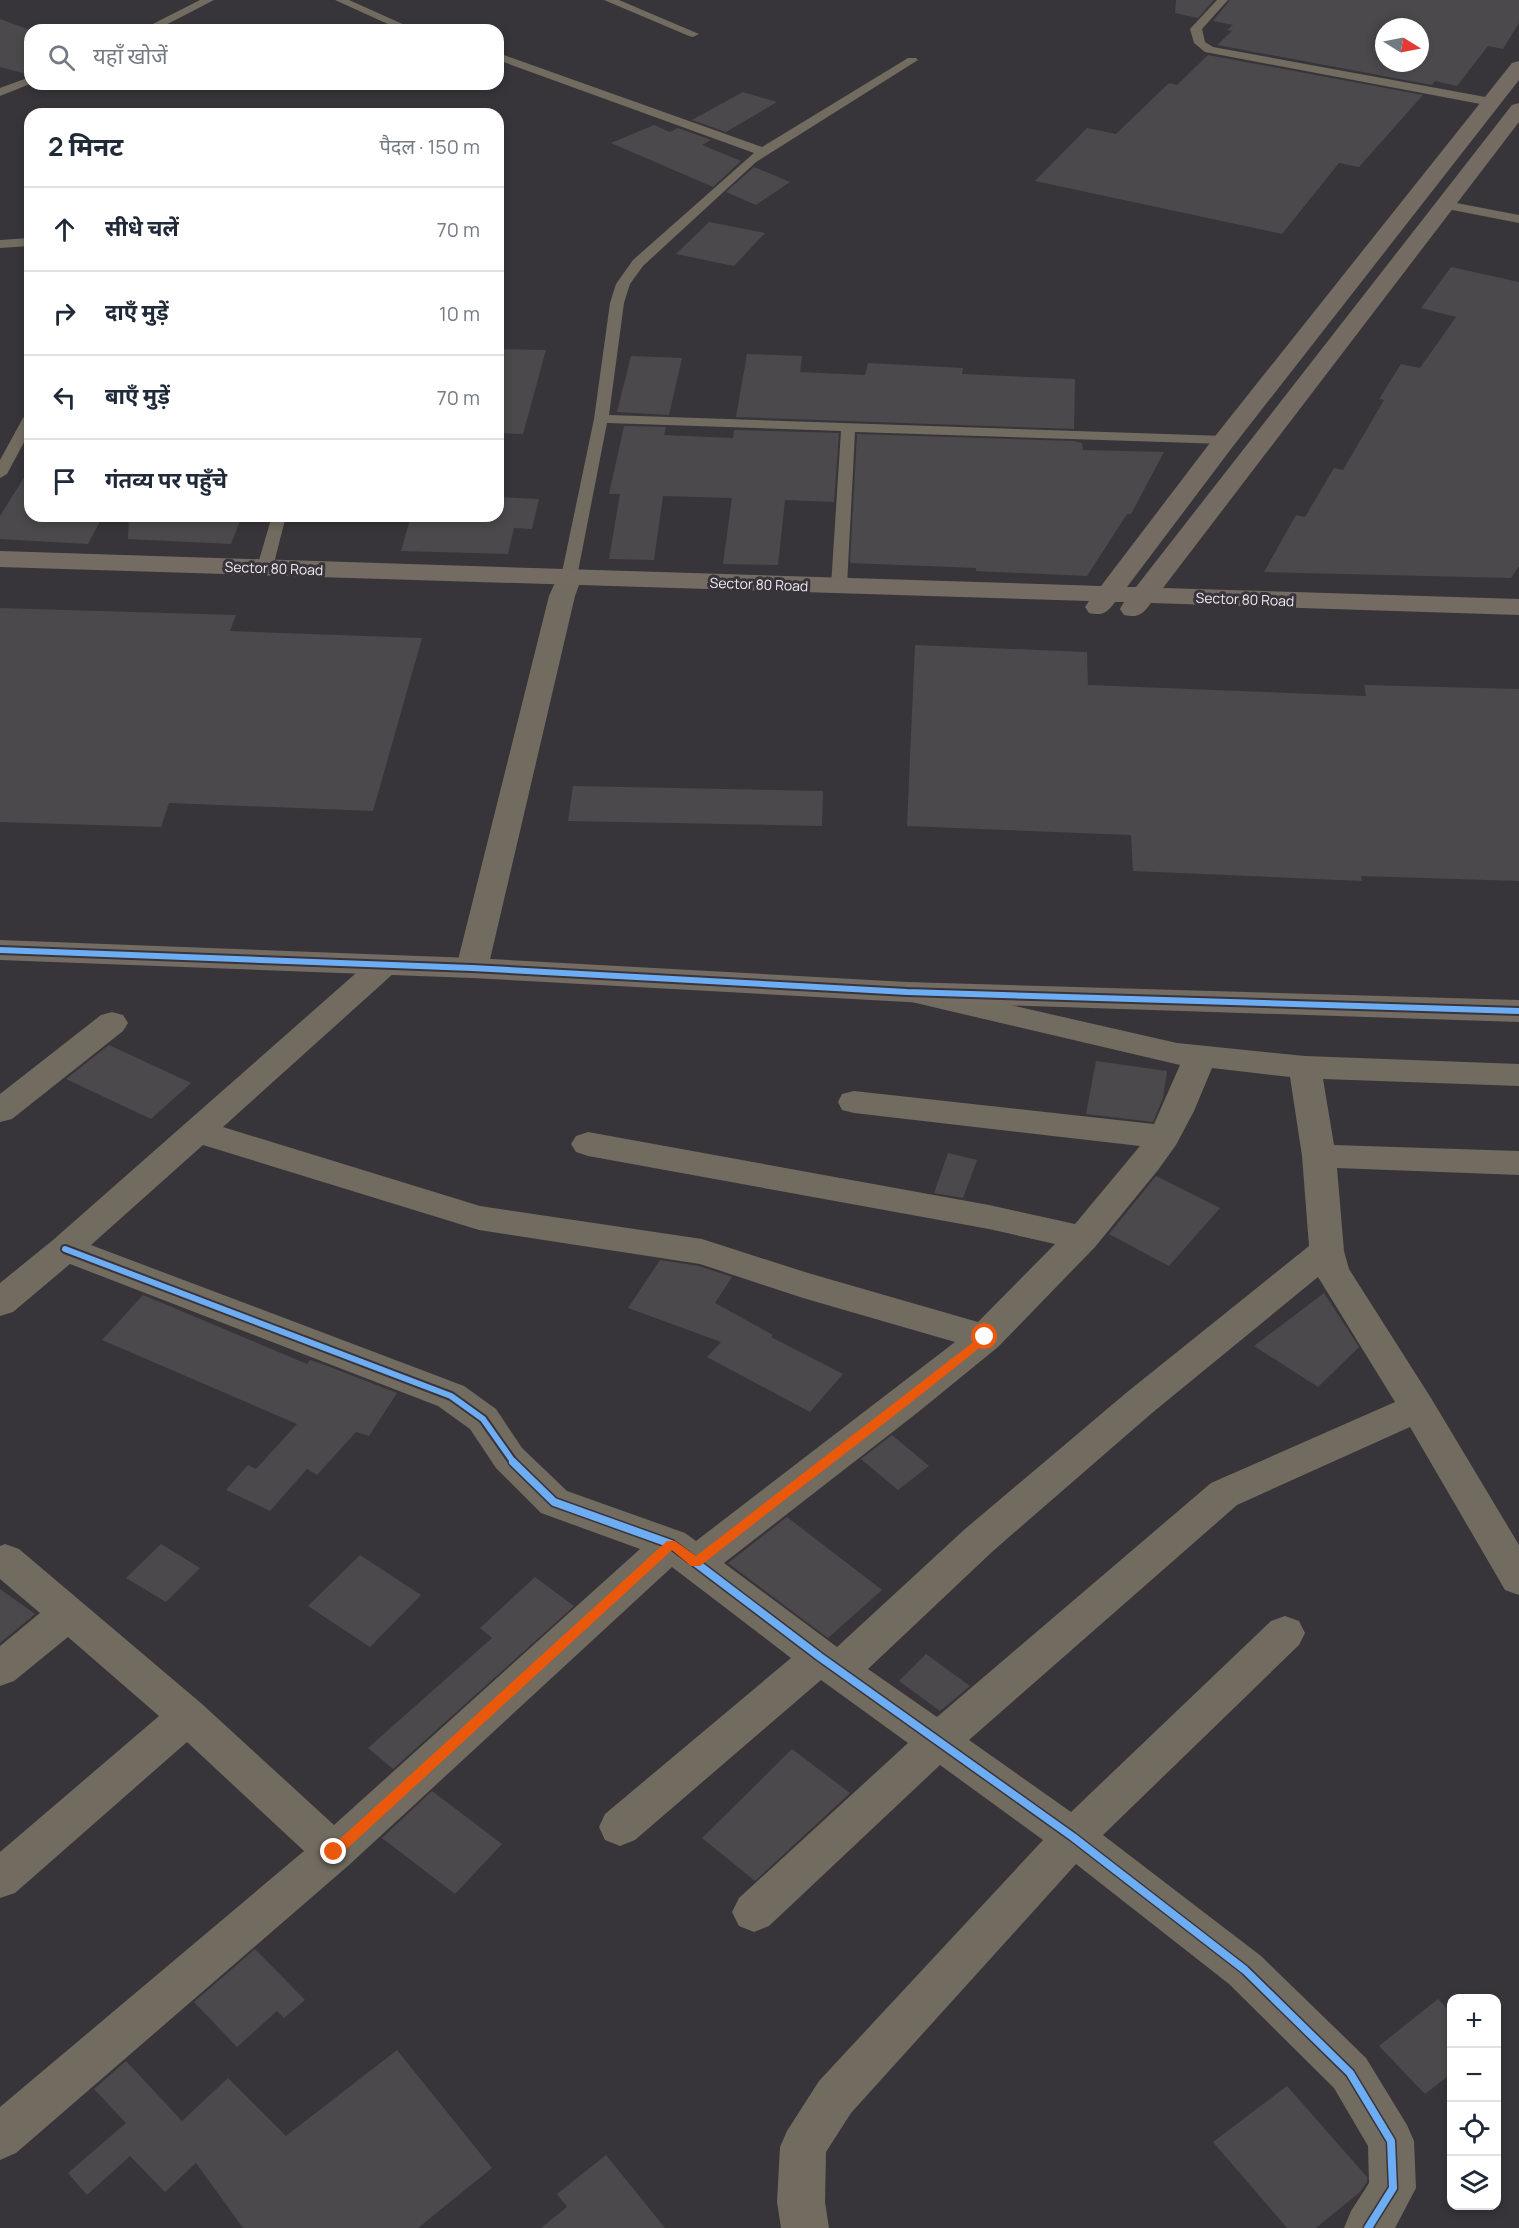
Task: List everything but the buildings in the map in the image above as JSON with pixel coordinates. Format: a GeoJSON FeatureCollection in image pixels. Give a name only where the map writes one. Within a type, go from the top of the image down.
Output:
{"type":"FeatureCollection","features":[{"type":"Feature","properties":{"kind":"street"},"geometry":{"type":"LineString","coordinates":[[1101,603],[1225,440],[1519,68]]}},
{"type":"Feature","properties":{"kind":"street"},"geometry":{"type":"LineString","coordinates":[[1136,604],[1519,109]]}},
{"type":"Feature","properties":{"kind":"street","name":"Sector 80 Road"},"geometry":{"type":"LineString","coordinates":[[0,559],[265,567],[565,586],[1101,603],[1519,607]]}},
{"type":"Feature","properties":{"kind":"street","name":"Sector 80 Road"},"geometry":{"type":"LineString","coordinates":[[0,580],[565,586],[839,586],[1101,603]]}},
{"type":"Feature","properties":{"kind":"street"},"geometry":{"type":"LineString","coordinates":[[472,968],[565,586]]}},
{"type":"Feature","properties":{"kind":"street","name":"Sector 80 Road"},"geometry":{"type":"LineString","coordinates":[[1136,604],[1519,624]]}},
{"type":"Feature","properties":{"kind":"street"},"geometry":{"type":"LineString","coordinates":[[0,950],[472,968],[907,992],[1519,1011]]}},
{"type":"Feature","properties":{"kind":"street"},"geometry":{"type":"LineString","coordinates":[[0,1303],[65,1249],[383,966]]}},
{"type":"Feature","properties":{"kind":"street"},"geometry":{"type":"LineString","coordinates":[[907,992],[1177,1054],[1305,1067],[1519,1075]]}},
{"type":"Feature","properties":{"kind":"street"},"geometry":{"type":"LineString","coordinates":[[0,1112],[112,1023]]}},
{"type":"Feature","properties":{"kind":"street"},"geometry":{"type":"LineString","coordinates":[[0,2136],[683,1553],[814,1470],[904,1403],[985,1337],[1083,1238],[1164,1137],[1178,1111],[1200,1057]]}},
{"type":"Feature","properties":{"kind":"street"},"geometry":{"type":"LineString","coordinates":[[1305,1067],[1320,1156],[1328,1251],[1332,1271],[1514,1562]]}},
{"type":"Feature","properties":{"kind":"street"},"geometry":{"type":"LineString","coordinates":[[854,1102],[1164,1137]]}},
{"type":"Feature","properties":{"kind":"street"},"geometry":{"type":"LineString","coordinates":[[197,1131],[479,1218],[702,1252],[803,1285],[985,1337]]}},
{"type":"Feature","properties":{"kind":"street"},"geometry":{"type":"LineString","coordinates":[[588,1144],[989,1217],[1083,1238]]}},
{"type":"Feature","properties":{"kind":"street"},"geometry":{"type":"LineString","coordinates":[[1320,1156],[1519,1163]]}},
{"type":"Feature","properties":{"kind":"street"},"geometry":{"type":"LineString","coordinates":[[65,1249],[450,1396],[483,1419],[509,1458],[554,1502],[683,1553],[830,1664],[1073,1837],[1245,1970],[1350,2073],[1391,2141],[1393,2188],[1368,2228]]}},
{"type":"Feature","properties":{"kind":"street"},"geometry":{"type":"LineString","coordinates":[[620,1827],[830,1664],[1139,1403],[1328,1251]]}},
{"type":"Feature","properties":{"kind":"street"},"geometry":{"type":"LineString","coordinates":[[754,1912],[938,1741],[1224,1494],[1418,1408]]}},
{"type":"Feature","properties":{"kind":"street"},"geometry":{"type":"LineString","coordinates":[[5,1560],[188,1716],[334,1852]]}},
{"type":"Feature","properties":{"kind":"street"},"geometry":{"type":"LineString","coordinates":[[0,1669],[68,1614]]}},
{"type":"Feature","properties":{"kind":"street"},"geometry":{"type":"LineString","coordinates":[[805,2228],[801,2202],[803,2147],[836,2097],[1073,1837],[1285,1633]]}},
{"type":"Feature","properties":{"kind":"street"},"geometry":{"type":"LineString","coordinates":[[0,1879],[188,1716]]}},
{"type":"Feature","properties":{"kind":"lane"},"geometry":{"type":"LineString","coordinates":[[159,24],[209,0]]}},
{"type":"Feature","properties":{"kind":"lane"},"geometry":{"type":"LineString","coordinates":[[340,0],[396,24]]}},
{"type":"Feature","properties":{"kind":"lane"},"geometry":{"type":"LineString","coordinates":[[609,0],[693,34]]}},
{"type":"Feature","properties":{"kind":"lane"},"geometry":{"type":"LineString","coordinates":[[1223,0],[1196,29],[1200,43],[1209,50],[1491,102]]}},
{"type":"Feature","properties":{"kind":"lane"},"geometry":{"type":"LineString","coordinates":[[504,59],[764,152]]}},
{"type":"Feature","properties":{"kind":"lane"},"geometry":{"type":"LineString","coordinates":[[565,586],[601,419],[617,303],[623,284],[638,264],[752,159],[912,60]]}},
{"type":"Feature","properties":{"kind":"lane"},"geometry":{"type":"LineString","coordinates":[[0,92],[24,82]]}},
{"type":"Feature","properties":{"kind":"lane"},"geometry":{"type":"LineString","coordinates":[[1446,205],[1519,219]]}},
{"type":"Feature","properties":{"kind":"lane"},"geometry":{"type":"LineString","coordinates":[[0,244],[24,242]]}},
{"type":"Feature","properties":{"kind":"lane"},"geometry":{"type":"LineString","coordinates":[[601,419],[1225,440]]}},
{"type":"Feature","properties":{"kind":"lane"},"geometry":{"type":"LineString","coordinates":[[839,586],[848,427]]}},
{"type":"Feature","properties":{"kind":"lane"},"geometry":{"type":"LineString","coordinates":[[0,474],[24,429]]}},
{"type":"Feature","properties":{"kind":"lane"},"geometry":{"type":"LineString","coordinates":[[265,567],[277,522]]}},
{"type":"Feature","properties":{"kind":"cycle path"},"geometry":{"type":"LineString","coordinates":[[0,950],[472,968],[907,992],[1519,1011]]}},
{"type":"Feature","properties":{"kind":"cycle path"},"geometry":{"type":"LineString","coordinates":[[65,1249],[451,1396],[483,1419],[509,1458],[554,1502],[671,1544],[820,1657],[1073,1837],[1245,1970],[1350,2073],[1391,2141],[1393,2188],[1368,2228]]}},
{"type":"Feature","properties":{"kind":"route"},"geometry":{"type":"LineString","coordinates":[[334,1852],[671,1544],[696,1563],[904,1403],[985,1337]]}}]}
